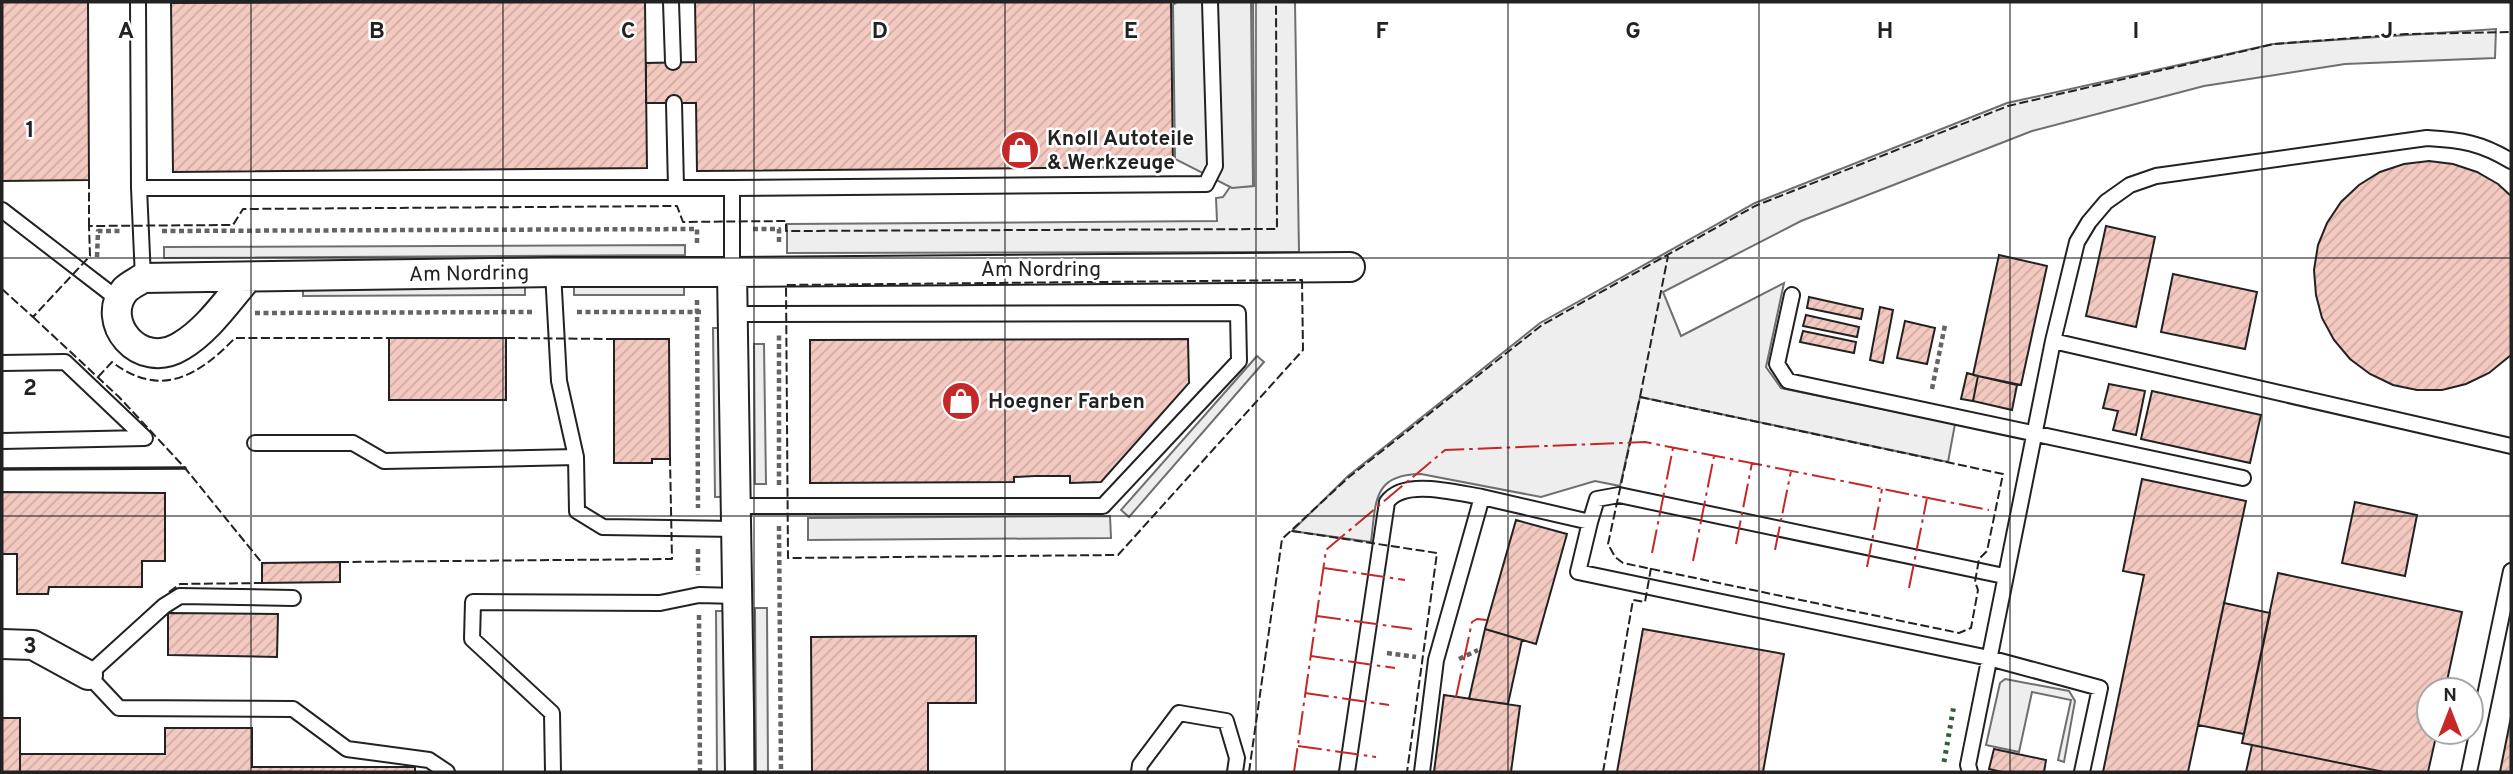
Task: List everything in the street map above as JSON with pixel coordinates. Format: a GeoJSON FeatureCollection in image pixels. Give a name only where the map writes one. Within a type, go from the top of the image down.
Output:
{"type":"FeatureCollection","features":[{"type":"Feature","properties":{"kind":"street","name":"Am Nordring"},"geometry":{"type":"LineString","coordinates":[[143,278],[553,272],[1350,268]]}},
{"type":"Feature","properties":{"kind":"street"},"geometry":{"type":"LineString","coordinates":[[732,272],[740,772]]}},
{"type":"Feature","properties":{"kind":"street"},"geometry":{"type":"LineString","coordinates":[[143,278],[126,289],[108,293],[124,338],[136,349],[159,354],[179,348],[197,334],[248,276]]}},
{"type":"Feature","properties":{"kind":"street"},"geometry":{"type":"LineString","coordinates":[[2,644],[33,645],[88,675]]}},
{"type":"Feature","properties":{"kind":"lane"},"geometry":{"type":"LineString","coordinates":[[138,2],[139,188],[143,278]]}},
{"type":"Feature","properties":{"kind":"lane"},"geometry":{"type":"LineString","coordinates":[[671,2],[673,62]]}},
{"type":"Feature","properties":{"kind":"lane"},"geometry":{"type":"LineString","coordinates":[[139,188],[732,188],[1206,184],[1215,166],[1210,2]]}},
{"type":"Feature","properties":{"kind":"lane"},"geometry":{"type":"LineString","coordinates":[[674,103],[676,187]]}},
{"type":"Feature","properties":{"kind":"lane"},"geometry":{"type":"LineString","coordinates":[[1969,772],[1968,765],[2004,576],[2053,341],[2077,242],[2106,202],[2130,185],[2156,176],[2427,138],[2457,140],[2488,147],[2511,161]]}},
{"type":"Feature","properties":{"kind":"lane"},"geometry":{"type":"LineString","coordinates":[[732,188],[732,272]]}},
{"type":"Feature","properties":{"kind":"lane"},"geometry":{"type":"LineString","coordinates":[[2,210],[108,293]]}},
{"type":"Feature","properties":{"kind":"lane"},"geometry":{"type":"LineString","coordinates":[[553,272],[559,381],[576,457],[577,511],[603,527],[698,529],[779,506],[1103,506],[1239,361],[1238,313],[733,313]]}},
{"type":"Feature","properties":{"kind":"lane"},"geometry":{"type":"LineString","coordinates":[[1792,295],[1777,364],[1788,381],[2243,478]]}},
{"type":"Feature","properties":{"kind":"lane"},"geometry":{"type":"LineString","coordinates":[[2053,341],[2511,446]]}},
{"type":"Feature","properties":{"kind":"lane"},"geometry":{"type":"LineString","coordinates":[[2,363],[65,362],[145,438],[2,441]]}},
{"type":"Feature","properties":{"kind":"lane"},"geometry":{"type":"LineString","coordinates":[[255,443],[353,443],[384,461],[576,457]]}},
{"type":"Feature","properties":{"kind":"lane"},"geometry":{"type":"LineString","coordinates":[[1347,772],[1387,502],[1392,495],[1411,488],[1482,496],[1590,522]]}},
{"type":"Feature","properties":{"kind":"lane"},"geometry":{"type":"LineString","coordinates":[[2004,576],[1619,495],[1597,499],[1578,572],[1989,658],[2100,688],[2082,772]]}},
{"type":"Feature","properties":{"kind":"lane"},"geometry":{"type":"LineString","coordinates":[[1422,772],[1436,660],[1482,496]]}},
{"type":"Feature","properties":{"kind":"lane"},"geometry":{"type":"LineString","coordinates":[[2469,772],[2511,571]]}},
{"type":"Feature","properties":{"kind":"lane"},"geometry":{"type":"LineString","coordinates":[[553,772],[552,713],[472,639],[473,603],[660,604],[699,595],[737,596]]}},
{"type":"Feature","properties":{"kind":"lane"},"geometry":{"type":"LineString","coordinates":[[293,598],[180,596],[164,606],[88,675],[119,708],[293,709],[347,749],[429,760],[447,772]]}},
{"type":"Feature","properties":{"kind":"lane"},"geometry":{"type":"LineString","coordinates":[[1139,772],[1140,765],[1179,713],[1226,721],[1237,758],[1235,772]]}},
{"type":"Feature","properties":{"kind":"path"},"geometry":{"type":"LineString","coordinates":[[696,229],[700,772]]}},
{"type":"Feature","properties":{"kind":"path"},"geometry":{"type":"LineString","coordinates":[[108,293],[98,231],[779,229],[779,271]]}},
{"type":"Feature","properties":{"kind":"path"},"geometry":{"type":"LineString","coordinates":[[250,313],[733,313]]}},
{"type":"Feature","properties":{"kind":"path"},"geometry":{"type":"LineString","coordinates":[[779,314],[781,772]]}},
{"type":"Feature","properties":{"kind":"path"},"geometry":{"type":"LineString","coordinates":[[1927,411],[1945,325]]}},
{"type":"Feature","properties":{"kind":"shaded area"},"geometry":{"type":"Polygon","coordinates":[[[1177,2],[1251,2],[1253,186],[1232,188],[1175,159],[1173,5],[1177,2]]]}},
{"type":"Feature","properties":{"kind":"shaded area"},"geometry":{"type":"Polygon","coordinates":[[[1253,2],[1295,2],[1299,252],[787,253],[787,224],[1217,221],[1216,198],[1223,197],[1230,187],[1254,186],[1253,2]]]}},
{"type":"Feature","properties":{"kind":"shaded area"},"geometry":{"type":"Polygon","coordinates":[[[2496,29],[2495,58],[2345,64],[2204,86],[2032,131],[1801,221],[1663,292],[1681,336],[1784,283],[1766,367],[1781,388],[1955,424],[1948,462],[1640,397],[1620,486],[1595,481],[1541,497],[1421,474],[1405,475],[1393,479],[1380,493],[1376,503],[1371,542],[1292,531],[1348,476],[1540,323],[1755,203],[2007,103],[2273,44],[2496,29]]]}},
{"type":"Feature","properties":{"kind":"shaded area"},"geometry":{"type":"Polygon","coordinates":[[[685,245],[685,255],[164,258],[164,247],[685,245]]]}},
{"type":"Feature","properties":{"kind":"shaded area"},"geometry":{"type":"Polygon","coordinates":[[[525,286],[525,295],[303,296],[303,287],[525,286]]]}},
{"type":"Feature","properties":{"kind":"shaded area"},"geometry":{"type":"Polygon","coordinates":[[[574,286],[684,286],[684,295],[574,295],[574,286]]]}},
{"type":"Feature","properties":{"kind":"shaded area"},"geometry":{"type":"Polygon","coordinates":[[[713,328],[724,328],[726,497],[715,497],[713,328]]]}},
{"type":"Feature","properties":{"kind":"shaded area"},"geometry":{"type":"Polygon","coordinates":[[[754,344],[764,344],[766,484],[755,484],[754,344]]]}},
{"type":"Feature","properties":{"kind":"shaded area"},"geometry":{"type":"Polygon","coordinates":[[[1257,356],[1264,362],[1129,517],[1121,510],[1257,356]]]}},
{"type":"Feature","properties":{"kind":"shaded area"},"geometry":{"type":"Polygon","coordinates":[[[1110,516],[1111,538],[808,540],[808,518],[1110,516]]]}},
{"type":"Feature","properties":{"kind":"shaded area"},"geometry":{"type":"Polygon","coordinates":[[[755,608],[767,608],[768,772],[756,772],[755,608]]]}},
{"type":"Feature","properties":{"kind":"shaded area"},"geometry":{"type":"Polygon","coordinates":[[[716,611],[726,611],[726,772],[717,772],[716,611]]]}},
{"type":"Feature","properties":{"kind":"shaded area"},"geometry":{"type":"Polygon","coordinates":[[[2005,679],[2069,691],[2075,701],[2064,762],[2058,760],[2071,700],[2032,692],[2019,752],[1986,745],[2000,683],[2005,679]]]}},
{"type":"Feature","properties":{"kind":"building"},"geometry":{"type":"Polygon","coordinates":[[[2,2],[88,2],[89,180],[2,181],[2,2]]]}},
{"type":"Feature","properties":{"kind":"building"},"geometry":{"type":"Polygon","coordinates":[[[645,2],[647,168],[173,172],[171,3],[645,2]]]}},
{"type":"Feature","properties":{"kind":"building"},"geometry":{"type":"Polygon","coordinates":[[[695,2],[1171,2],[1173,167],[697,171],[696,103],[646,103],[646,63],[696,62],[695,2]]]}},
{"type":"Feature","properties":{"kind":"building"},"geometry":{"type":"Polygon","coordinates":[[[2429,161],[2453,164],[2477,172],[2498,184],[2511,196],[2511,355],[2489,373],[2466,384],[2442,390],[2417,390],[2393,385],[2370,374],[2350,359],[2334,340],[2322,318],[2316,295],[2314,270],[2318,245],[2327,223],[2341,202],[2359,185],[2380,172],[2404,164],[2429,161]]]}},
{"type":"Feature","properties":{"kind":"building"},"geometry":{"type":"Polygon","coordinates":[[[2106,226],[2155,237],[2136,327],[2086,316],[2106,226]]]}},
{"type":"Feature","properties":{"kind":"building"},"geometry":{"type":"Polygon","coordinates":[[[1999,255],[2047,266],[2021,385],[1973,375],[1999,255]]]}},
{"type":"Feature","properties":{"kind":"building"},"geometry":{"type":"Polygon","coordinates":[[[2173,274],[2257,292],[2245,349],[2161,332],[2173,274]]]}},
{"type":"Feature","properties":{"kind":"building"},"geometry":{"type":"Polygon","coordinates":[[[1809,297],[1863,309],[1861,319],[1807,308],[1809,297]]]}},
{"type":"Feature","properties":{"kind":"building"},"geometry":{"type":"Polygon","coordinates":[[[1880,307],[1893,310],[1883,363],[1870,360],[1880,307]]]}},
{"type":"Feature","properties":{"kind":"building"},"geometry":{"type":"Polygon","coordinates":[[[1806,315],[1859,327],[1857,337],[1803,326],[1806,315]]]}},
{"type":"Feature","properties":{"kind":"building"},"geometry":{"type":"Polygon","coordinates":[[[1905,321],[1935,328],[1927,364],[1897,358],[1905,321]]]}},
{"type":"Feature","properties":{"kind":"building"},"geometry":{"type":"Polygon","coordinates":[[[1803,331],[1856,342],[1854,353],[1800,342],[1803,331]]]}},
{"type":"Feature","properties":{"kind":"building"},"geometry":{"type":"Polygon","coordinates":[[[389,338],[506,338],[506,400],[389,400],[389,338]]]}},
{"type":"Feature","properties":{"kind":"building"},"geometry":{"type":"Polygon","coordinates":[[[614,339],[669,339],[670,459],[652,459],[652,463],[614,463],[614,339]]]}},
{"type":"Feature","properties":{"kind":"building"},"geometry":{"type":"Polygon","coordinates":[[[1188,339],[1189,383],[1101,482],[1070,483],[1070,476],[1035,476],[1014,477],[1014,482],[810,483],[810,340],[1188,339]]]}},
{"type":"Feature","properties":{"kind":"building"},"geometry":{"type":"Polygon","coordinates":[[[1967,373],[1978,376],[1973,401],[1961,399],[1967,373]]]}},
{"type":"Feature","properties":{"kind":"building"},"geometry":{"type":"Polygon","coordinates":[[[1978,376],[2017,385],[2012,410],[1973,401],[1978,376]]]}},
{"type":"Feature","properties":{"kind":"building"},"geometry":{"type":"Polygon","coordinates":[[[2109,384],[2145,391],[2136,435],[2113,430],[2118,411],[2103,408],[2109,384]]]}},
{"type":"Feature","properties":{"kind":"building"},"geometry":{"type":"Polygon","coordinates":[[[2152,391],[2261,415],[2250,463],[2141,439],[2152,391]]]}},
{"type":"Feature","properties":{"kind":"building"},"geometry":{"type":"Polygon","coordinates":[[[2142,479],[2246,501],[2188,772],[2103,772],[2144,575],[2123,571],[2142,479]]]}},
{"type":"Feature","properties":{"kind":"building"},"geometry":{"type":"Polygon","coordinates":[[[2,492],[165,493],[165,561],[142,561],[142,587],[49,587],[48,594],[17,594],[17,554],[2,554],[2,492]]]}},
{"type":"Feature","properties":{"kind":"building"},"geometry":{"type":"Polygon","coordinates":[[[2355,502],[2417,515],[2405,576],[2342,563],[2355,502]]]}},
{"type":"Feature","properties":{"kind":"building"},"geometry":{"type":"Polygon","coordinates":[[[1516,520],[1567,534],[1536,644],[1485,629],[1516,520]]]}},
{"type":"Feature","properties":{"kind":"building"},"geometry":{"type":"Polygon","coordinates":[[[340,562],[340,582],[262,583],[262,563],[340,562]]]}},
{"type":"Feature","properties":{"kind":"building"},"geometry":{"type":"Polygon","coordinates":[[[2278,573],[2462,612],[2448,676],[2415,676],[2415,746],[2434,746],[2428,772],[2384,772],[2242,743],[2278,573]]]}},
{"type":"Feature","properties":{"kind":"building"},"geometry":{"type":"Polygon","coordinates":[[[2224,603],[2270,613],[2244,734],[2198,725],[2224,603]]]}},
{"type":"Feature","properties":{"kind":"building"},"geometry":{"type":"Polygon","coordinates":[[[168,613],[278,614],[277,657],[168,655],[168,613]]]}},
{"type":"Feature","properties":{"kind":"building"},"geometry":{"type":"Polygon","coordinates":[[[1485,629],[1522,640],[1508,704],[1469,699],[1485,629]]]}},
{"type":"Feature","properties":{"kind":"building"},"geometry":{"type":"Polygon","coordinates":[[[1643,629],[1784,654],[1763,772],[1617,772],[1643,629]]]}},
{"type":"Feature","properties":{"kind":"building"},"geometry":{"type":"Polygon","coordinates":[[[976,636],[976,703],[928,703],[928,772],[812,772],[811,637],[976,636]]]}},
{"type":"Feature","properties":{"kind":"building"},"geometry":{"type":"Polygon","coordinates":[[[1444,695],[1520,706],[1511,772],[1434,772],[1444,695]]]}},
{"type":"Feature","properties":{"kind":"building"},"geometry":{"type":"Polygon","coordinates":[[[2511,717],[2511,772],[2500,772],[2511,717]]]}},
{"type":"Feature","properties":{"kind":"building"},"geometry":{"type":"Polygon","coordinates":[[[2,718],[20,718],[20,772],[2,772],[2,718]]]}},
{"type":"Feature","properties":{"kind":"building"},"geometry":{"type":"Polygon","coordinates":[[[165,728],[252,728],[252,767],[415,767],[415,772],[20,772],[20,754],[165,754],[165,728]]]}},
{"type":"Feature","properties":{"kind":"building"},"geometry":{"type":"Polygon","coordinates":[[[2252,745],[2384,772],[2246,772],[2252,745]]]}},
{"type":"Feature","properties":{"kind":"building"},"geometry":{"type":"Polygon","coordinates":[[[1994,749],[2046,760],[2044,772],[2002,772],[1989,769],[1994,749]]]}},
{"type":"Feature","properties":{"kind":"hedge"},"geometry":{"type":"LineString","coordinates":[[1944,762],[1954,705]]}},
{"type":"Feature","properties":{"kind":"fence"},"geometry":{"type":"LineString","coordinates":[[2,289],[33,317],[90,256],[89,226],[233,225],[243,209],[677,206],[683,222],[786,221],[786,231],[1277,229],[1276,2]]}},
{"type":"Feature","properties":{"kind":"fence"},"geometry":{"type":"LineString","coordinates":[[1249,772],[1282,539],[1349,477],[1542,325],[1755,206],[2008,106],[2274,44],[2406,34],[2511,32]]}},
{"type":"Feature","properties":{"kind":"fence"},"geometry":{"type":"LineString","coordinates":[[89,180],[89,226]]}},
{"type":"Feature","properties":{"kind":"fence"},"geometry":{"type":"LineString","coordinates":[[1640,397],[1668,256]]}},
{"type":"Feature","properties":{"kind":"fence"},"geometry":{"type":"LineString","coordinates":[[1302,280],[1303,350],[1118,555],[788,558],[786,285],[1302,280]]}},
{"type":"Feature","properties":{"kind":"fence"},"geometry":{"type":"LineString","coordinates":[[33,317],[119,397],[185,468],[262,563]]}},
{"type":"Feature","properties":{"kind":"fence"},"geometry":{"type":"LineString","coordinates":[[98,377],[112,362],[147,379],[163,381],[178,378],[207,363],[235,338],[389,338]]}},
{"type":"Feature","properties":{"kind":"fence"},"geometry":{"type":"LineString","coordinates":[[506,338],[614,339]]}},
{"type":"Feature","properties":{"kind":"fence"},"geometry":{"type":"LineString","coordinates":[[1640,397],[2003,474],[1987,551],[1979,559],[1975,582],[1978,590],[1971,628],[1959,633],[1623,563],[1615,557],[1608,544],[1640,397]]}},
{"type":"Feature","properties":{"kind":"fence"},"geometry":{"type":"LineString","coordinates":[[340,562],[672,559],[670,459]]}},
{"type":"Feature","properties":{"kind":"fence"},"geometry":{"type":"LineString","coordinates":[[1292,531],[1437,553],[1407,772]]}},
{"type":"Feature","properties":{"kind":"fence"},"geometry":{"type":"LineString","coordinates":[[1603,772],[1633,600],[1645,602],[1651,568]]}},
{"type":"Feature","properties":{"kind":"fence"},"geometry":{"type":"LineString","coordinates":[[169,592],[180,584],[262,583]]}},
{"type":"Feature","properties":{"kind":"wall"},"geometry":{"type":"LineString","coordinates":[[2,469],[185,468]]}},
{"type":"Feature","properties":{"kind":"power"},"geometry":{"type":"LineString","coordinates":[[1294,772],[1326,550],[1445,450],[1645,442],[1989,510]]}},
{"type":"Feature","properties":{"kind":"power"},"geometry":{"type":"LineString","coordinates":[[1652,553],[1673,448]]}},
{"type":"Feature","properties":{"kind":"power"},"geometry":{"type":"LineString","coordinates":[[1693,561],[1714,456]]}},
{"type":"Feature","properties":{"kind":"power"},"geometry":{"type":"LineString","coordinates":[[1736,544],[1752,463]]}},
{"type":"Feature","properties":{"kind":"power"},"geometry":{"type":"LineString","coordinates":[[1775,550],[1791,471]]}},
{"type":"Feature","properties":{"kind":"power"},"geometry":{"type":"LineString","coordinates":[[1867,567],[1882,489]]}},
{"type":"Feature","properties":{"kind":"power"},"geometry":{"type":"LineString","coordinates":[[1909,588],[1927,498]]}},
{"type":"Feature","properties":{"kind":"power"},"geometry":{"type":"LineString","coordinates":[[1324,568],[1405,580]]}},
{"type":"Feature","properties":{"kind":"power"},"geometry":{"type":"LineString","coordinates":[[1317,616],[1412,629]]}},
{"type":"Feature","properties":{"kind":"power"},"geometry":{"type":"LineString","coordinates":[[1456,697],[1472,622],[1477,619],[1487,620]]}},
{"type":"Feature","properties":{"kind":"power"},"geometry":{"type":"LineString","coordinates":[[1311,656],[1395,668]]}},
{"type":"Feature","properties":{"kind":"power"},"geometry":{"type":"LineString","coordinates":[[1305,693],[1389,705]]}},
{"type":"Feature","properties":{"kind":"power"},"geometry":{"type":"LineString","coordinates":[[1298,746],[1376,757]]}},
{"type":"Feature","properties":{"kind":"place","name":"Knoll Autoteile & Werkzeuge"},"geometry":{"type":"Point","coordinates":[1020,150]}},
{"type":"Feature","properties":{"kind":"place","name":"Hoegner Farben"},"geometry":{"type":"Point","coordinates":[961,401]}}]}
